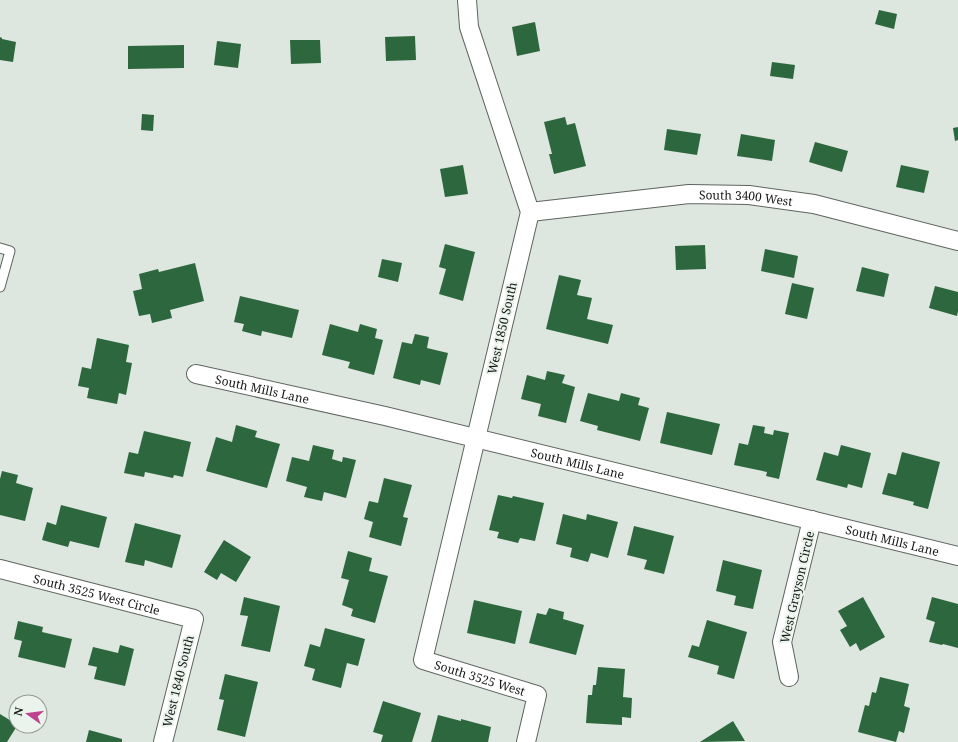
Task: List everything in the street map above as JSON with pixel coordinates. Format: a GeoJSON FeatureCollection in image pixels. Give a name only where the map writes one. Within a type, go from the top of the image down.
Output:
{"type":"FeatureCollection","features":[{"type":"Feature","properties":{"kind":"street"},"geometry":{"type":"LineString","coordinates":[[467,0],[469,27],[530,212]]}},
{"type":"Feature","properties":{"kind":"street","name":"South 3400 West"},"geometry":{"type":"LineString","coordinates":[[530,212],[688,194],[749,195],[814,204],[958,241]]}},
{"type":"Feature","properties":{"kind":"street","name":"West 1850 South"},"geometry":{"type":"LineString","coordinates":[[423,660],[530,212]]}},
{"type":"Feature","properties":{"kind":"street","name":"South Mills Lane"},"geometry":{"type":"LineString","coordinates":[[196,374],[385,416],[958,556]]}},
{"type":"Feature","properties":{"kind":"street","name":"West Grayson Circle"},"geometry":{"type":"LineString","coordinates":[[789,677],[782,642],[812,520]]}},
{"type":"Feature","properties":{"kind":"street","name":"South 3525 West Circle"},"geometry":{"type":"LineString","coordinates":[[0,569],[194,619]]}},
{"type":"Feature","properties":{"kind":"street","name":"West 1840 South"},"geometry":{"type":"LineString","coordinates":[[163,742],[194,619]]}},
{"type":"Feature","properties":{"kind":"street","name":"South 3525 West"},"geometry":{"type":"LineString","coordinates":[[423,660],[537,695],[526,742]]}},
{"type":"Feature","properties":{"kind":"lane"},"geometry":{"type":"LineString","coordinates":[[0,248],[10,251],[0,287]]}},
{"type":"Feature","properties":{"kind":"building"},"geometry":{"type":"Polygon","coordinates":[[[879,10],[897,14],[894,29],[875,24],[879,10]]]}},
{"type":"Feature","properties":{"kind":"building"},"geometry":{"type":"Polygon","coordinates":[[[535,22],[540,51],[517,56],[512,27],[535,22]]]}},
{"type":"Feature","properties":{"kind":"building"},"geometry":{"type":"Polygon","coordinates":[[[415,36],[416,60],[386,61],[385,37],[415,36]]]}},
{"type":"Feature","properties":{"kind":"building"},"geometry":{"type":"Polygon","coordinates":[[[0,37],[2,39],[16,42],[13,62],[0,60],[0,37]]]}},
{"type":"Feature","properties":{"kind":"building"},"geometry":{"type":"Polygon","coordinates":[[[290,40],[320,40],[321,63],[291,64],[290,40]]]}},
{"type":"Feature","properties":{"kind":"building"},"geometry":{"type":"Polygon","coordinates":[[[217,41],[241,44],[238,68],[214,65],[217,41]]]}},
{"type":"Feature","properties":{"kind":"building"},"geometry":{"type":"Polygon","coordinates":[[[184,45],[184,68],[128,69],[128,46],[184,45]]]}},
{"type":"Feature","properties":{"kind":"building"},"geometry":{"type":"Polygon","coordinates":[[[772,62],[795,65],[793,79],[770,76],[772,62]]]}},
{"type":"Feature","properties":{"kind":"building"},"geometry":{"type":"Polygon","coordinates":[[[142,114],[154,115],[153,131],[141,130],[142,114]]]}},
{"type":"Feature","properties":{"kind":"building"},"geometry":{"type":"Polygon","coordinates":[[[565,117],[567,125],[575,123],[586,166],[554,174],[549,154],[552,154],[544,122],[565,117]]]}},
{"type":"Feature","properties":{"kind":"building"},"geometry":{"type":"Polygon","coordinates":[[[958,127],[958,140],[955,141],[953,128],[958,127]]]}},
{"type":"Feature","properties":{"kind":"building"},"geometry":{"type":"Polygon","coordinates":[[[667,129],[701,134],[697,155],[664,150],[667,129]]]}},
{"type":"Feature","properties":{"kind":"building"},"geometry":{"type":"Polygon","coordinates":[[[741,134],[775,140],[772,161],[737,156],[741,134]]]}},
{"type":"Feature","properties":{"kind":"building"},"geometry":{"type":"Polygon","coordinates":[[[815,142],[848,151],[842,172],[809,162],[815,142]]]}},
{"type":"Feature","properties":{"kind":"building"},"geometry":{"type":"Polygon","coordinates":[[[463,165],[468,194],[445,197],[440,169],[463,165]]]}},
{"type":"Feature","properties":{"kind":"building"},"geometry":{"type":"Polygon","coordinates":[[[901,165],[929,171],[924,193],[896,187],[901,165]]]}},
{"type":"Feature","properties":{"kind":"building"},"geometry":{"type":"Polygon","coordinates":[[[445,244],[475,252],[463,301],[439,294],[446,269],[439,267],[445,244]]]}},
{"type":"Feature","properties":{"kind":"building"},"geometry":{"type":"Polygon","coordinates":[[[705,245],[706,269],[676,270],[675,246],[705,245]]]}},
{"type":"Feature","properties":{"kind":"building"},"geometry":{"type":"Polygon","coordinates":[[[765,249],[798,256],[794,278],[761,271],[765,249]]]}},
{"type":"Feature","properties":{"kind":"building"},"geometry":{"type":"Polygon","coordinates":[[[382,259],[402,263],[398,282],[378,277],[382,259]]]}},
{"type":"Feature","properties":{"kind":"building"},"geometry":{"type":"Polygon","coordinates":[[[195,263],[204,301],[170,310],[172,318],[152,323],[150,314],[139,316],[133,291],[142,289],[139,274],[158,269],[159,272],[195,263]]]}},
{"type":"Feature","properties":{"kind":"building"},"geometry":{"type":"Polygon","coordinates":[[[862,267],[889,274],[884,297],[856,291],[862,267]]]}},
{"type":"Feature","properties":{"kind":"building"},"geometry":{"type":"Polygon","coordinates":[[[559,275],[581,280],[577,295],[592,298],[587,319],[613,325],[608,344],[546,329],[559,275]]]}},
{"type":"Feature","properties":{"kind":"building"},"geometry":{"type":"Polygon","coordinates":[[[792,283],[814,288],[807,319],[785,314],[792,283]]]}},
{"type":"Feature","properties":{"kind":"building"},"geometry":{"type":"Polygon","coordinates":[[[935,286],[958,292],[957,316],[929,308],[935,286]]]}},
{"type":"Feature","properties":{"kind":"building"},"geometry":{"type":"Polygon","coordinates":[[[240,296],[299,310],[292,338],[262,331],[261,336],[242,331],[244,324],[234,322],[240,296]]]}},
{"type":"Feature","properties":{"kind":"building"},"geometry":{"type":"Polygon","coordinates":[[[330,324],[358,332],[360,324],[377,329],[375,338],[383,340],[374,375],[348,368],[350,362],[322,355],[330,324]]]}},
{"type":"Feature","properties":{"kind":"building"},"geometry":{"type":"Polygon","coordinates":[[[415,334],[429,337],[427,348],[448,353],[440,385],[421,380],[420,385],[393,378],[402,342],[412,344],[415,334]]]}},
{"type":"Feature","properties":{"kind":"building"},"geometry":{"type":"Polygon","coordinates":[[[97,338],[129,345],[126,362],[132,363],[126,395],[119,393],[117,404],[87,398],[89,388],[78,386],[82,367],[91,369],[97,338]]]}},
{"type":"Feature","properties":{"kind":"building"},"geometry":{"type":"Polygon","coordinates":[[[547,371],[565,375],[562,383],[575,387],[566,423],[538,416],[541,404],[521,399],[527,375],[545,380],[547,371]]]}},
{"type":"Feature","properties":{"kind":"building"},"geometry":{"type":"Polygon","coordinates":[[[588,393],[619,401],[621,393],[640,398],[638,405],[649,408],[640,441],[597,430],[598,426],[580,421],[588,393]]]}},
{"type":"Feature","properties":{"kind":"building"},"geometry":{"type":"Polygon","coordinates":[[[667,412],[720,424],[712,455],[660,443],[667,412]]]}},
{"type":"Feature","properties":{"kind":"building"},"geometry":{"type":"Polygon","coordinates":[[[236,425],[257,431],[255,437],[280,444],[267,488],[206,471],[216,437],[232,442],[236,425]]]}},
{"type":"Feature","properties":{"kind":"building"},"geometry":{"type":"Polygon","coordinates":[[[753,425],[765,427],[764,433],[773,435],[774,430],[789,433],[779,479],[766,476],[767,472],[734,465],[739,443],[748,445],[753,425]]]}},
{"type":"Feature","properties":{"kind":"building"},"geometry":{"type":"Polygon","coordinates":[[[144,431],[191,442],[183,477],[174,475],[173,478],[145,472],[144,477],[124,473],[129,452],[138,454],[144,431]]]}},
{"type":"Feature","properties":{"kind":"building"},"geometry":{"type":"Polygon","coordinates":[[[313,445],[334,450],[332,459],[342,462],[343,457],[356,460],[346,498],[324,492],[322,501],[304,497],[307,487],[286,481],[292,457],[309,461],[313,445]]]}},
{"type":"Feature","properties":{"kind":"building"},"geometry":{"type":"Polygon","coordinates":[[[841,445],[871,453],[862,488],[848,484],[847,488],[816,480],[824,452],[838,456],[841,445]]]}},
{"type":"Feature","properties":{"kind":"building"},"geometry":{"type":"Polygon","coordinates":[[[902,452],[940,462],[928,509],[913,505],[914,502],[882,494],[888,473],[896,475],[902,452]]]}},
{"type":"Feature","properties":{"kind":"building"},"geometry":{"type":"Polygon","coordinates":[[[2,471],[18,475],[16,483],[33,488],[25,521],[0,515],[0,479],[2,471]]]}},
{"type":"Feature","properties":{"kind":"building"},"geometry":{"type":"Polygon","coordinates":[[[384,478],[412,485],[403,517],[408,518],[401,546],[369,537],[373,522],[364,519],[369,501],[378,503],[384,478]]]}},
{"type":"Feature","properties":{"kind":"building"},"geometry":{"type":"Polygon","coordinates":[[[498,495],[512,498],[513,496],[544,503],[535,541],[520,538],[518,543],[497,538],[499,532],[489,530],[498,495]]]}},
{"type":"Feature","properties":{"kind":"building"},"geometry":{"type":"Polygon","coordinates":[[[61,505],[107,517],[99,548],[70,541],[68,547],[42,540],[47,522],[56,525],[61,505]]]}},
{"type":"Feature","properties":{"kind":"building"},"geometry":{"type":"Polygon","coordinates":[[[563,514],[586,520],[587,514],[618,522],[608,558],[591,553],[588,562],[570,557],[572,548],[556,544],[563,514]]]}},
{"type":"Feature","properties":{"kind":"building"},"geometry":{"type":"Polygon","coordinates":[[[135,523],[181,535],[172,568],[145,560],[144,566],[125,562],[135,523]]]}},
{"type":"Feature","properties":{"kind":"building"},"geometry":{"type":"Polygon","coordinates":[[[634,526],[674,536],[664,574],[644,569],[647,560],[627,555],[634,526]]]}},
{"type":"Feature","properties":{"kind":"building"},"geometry":{"type":"Polygon","coordinates":[[[224,540],[251,557],[236,582],[221,573],[217,580],[204,572],[224,540]]]}},
{"type":"Feature","properties":{"kind":"building"},"geometry":{"type":"Polygon","coordinates":[[[348,551],[372,558],[369,571],[388,576],[375,623],[351,616],[353,609],[342,605],[349,580],[341,578],[348,551]]]}},
{"type":"Feature","properties":{"kind":"building"},"geometry":{"type":"Polygon","coordinates":[[[723,560],[762,570],[753,609],[734,605],[736,596],[716,591],[723,560]]]}},
{"type":"Feature","properties":{"kind":"building"},"geometry":{"type":"Polygon","coordinates":[[[244,597],[280,606],[270,652],[241,646],[248,616],[240,615],[244,597]]]}},
{"type":"Feature","properties":{"kind":"building"},"geometry":{"type":"Polygon","coordinates":[[[863,597],[885,637],[860,651],[856,643],[850,647],[840,630],[847,626],[838,611],[863,597]]]}},
{"type":"Feature","properties":{"kind":"building"},"geometry":{"type":"Polygon","coordinates":[[[932,597],[958,604],[958,648],[929,642],[935,622],[926,619],[932,597]]]}},
{"type":"Feature","properties":{"kind":"building"},"geometry":{"type":"Polygon","coordinates":[[[474,600],[522,611],[515,644],[467,633],[474,600]]]}},
{"type":"Feature","properties":{"kind":"building"},"geometry":{"type":"Polygon","coordinates":[[[549,608],[564,612],[563,619],[584,625],[576,655],[529,643],[537,613],[546,615],[549,608]]]}},
{"type":"Feature","properties":{"kind":"building"},"geometry":{"type":"Polygon","coordinates":[[[707,620],[747,632],[734,679],[717,674],[719,666],[688,657],[692,645],[699,647],[707,620]]]}},
{"type":"Feature","properties":{"kind":"building"},"geometry":{"type":"Polygon","coordinates":[[[18,621],[43,627],[42,632],[72,639],[65,668],[18,657],[22,641],[14,639],[18,621]]]}},
{"type":"Feature","properties":{"kind":"building"},"geometry":{"type":"Polygon","coordinates":[[[325,628],[365,639],[358,666],[347,663],[341,688],[312,680],[315,669],[304,666],[310,644],[320,647],[325,628]]]}},
{"type":"Feature","properties":{"kind":"building"},"geometry":{"type":"Polygon","coordinates":[[[120,645],[134,649],[125,686],[94,679],[97,667],[88,665],[93,647],[118,653],[120,645]]]}},
{"type":"Feature","properties":{"kind":"building"},"geometry":{"type":"Polygon","coordinates":[[[598,667],[625,669],[623,697],[632,698],[631,718],[622,717],[622,725],[586,723],[588,695],[592,695],[593,685],[596,685],[598,667]]]}},
{"type":"Feature","properties":{"kind":"building"},"geometry":{"type":"Polygon","coordinates":[[[225,674],[258,682],[245,737],[217,730],[224,700],[219,699],[225,674]]]}},
{"type":"Feature","properties":{"kind":"building"},"geometry":{"type":"Polygon","coordinates":[[[880,677],[909,684],[904,706],[910,708],[904,733],[899,731],[896,742],[858,732],[865,705],[869,706],[872,692],[876,693],[880,677]]]}},
{"type":"Feature","properties":{"kind":"building"},"geometry":{"type":"Polygon","coordinates":[[[383,701],[421,713],[412,742],[381,742],[383,735],[373,732],[383,701]]]}},
{"type":"Feature","properties":{"kind":"building"},"geometry":{"type":"Polygon","coordinates":[[[0,714],[8,719],[8,734],[12,734],[7,742],[0,742],[0,714]]]}},
{"type":"Feature","properties":{"kind":"building"},"geometry":{"type":"Polygon","coordinates":[[[438,715],[491,727],[488,742],[431,742],[438,715]]]}},
{"type":"Feature","properties":{"kind":"building"},"geometry":{"type":"Polygon","coordinates":[[[733,721],[745,741],[700,742],[733,721]]]}},
{"type":"Feature","properties":{"kind":"building"},"geometry":{"type":"Polygon","coordinates":[[[89,730],[122,739],[122,742],[86,742],[89,730]]]}}]}
